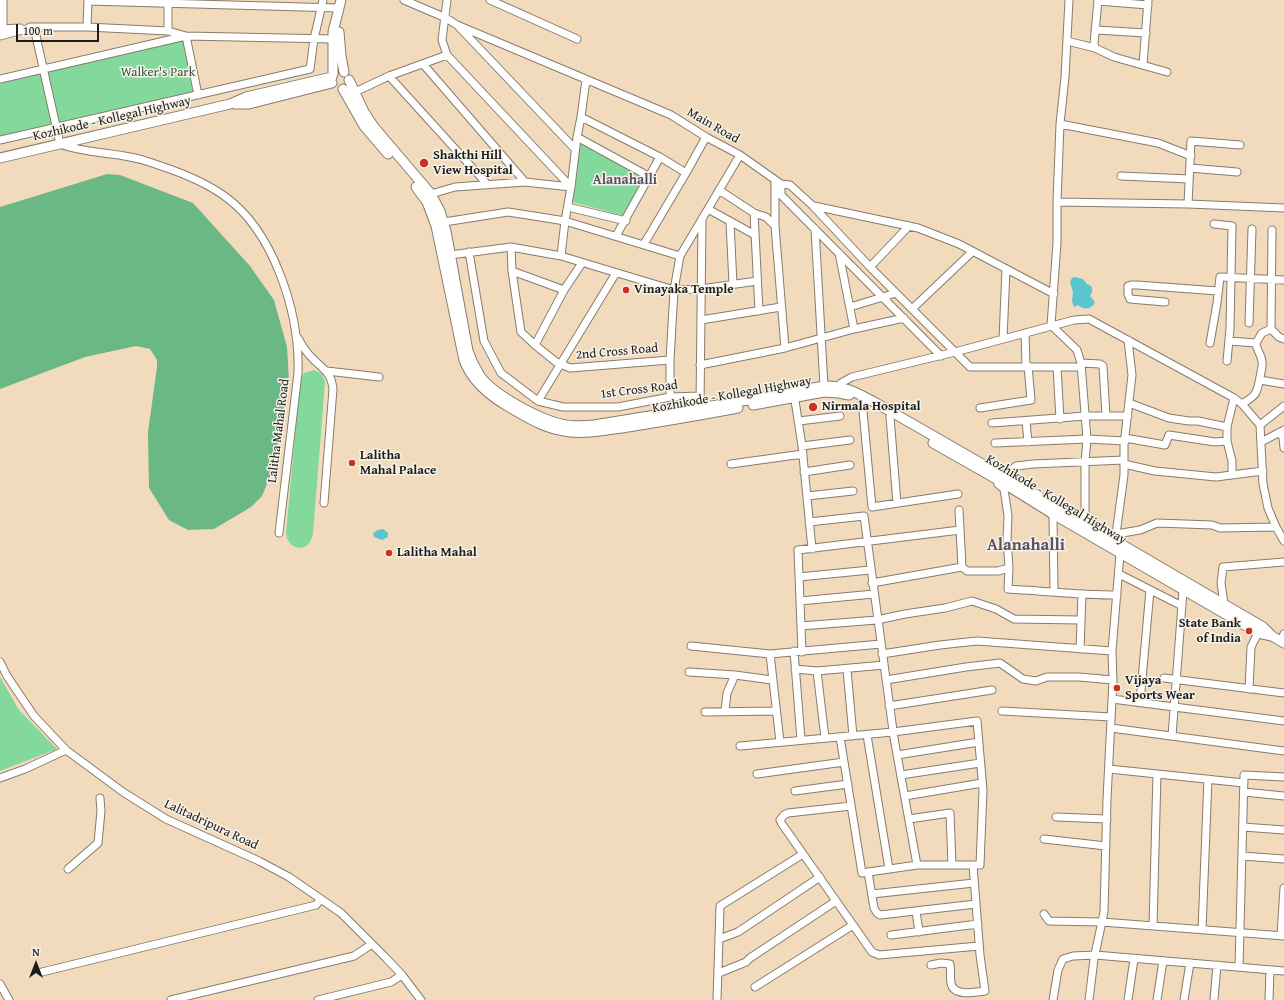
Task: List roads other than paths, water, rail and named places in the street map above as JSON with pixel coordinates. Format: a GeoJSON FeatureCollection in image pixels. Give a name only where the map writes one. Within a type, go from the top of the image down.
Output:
{"type":"FeatureCollection","features":[{"type":"Feature","properties":{"kind":"main road"},"geometry":{"type":"LineString","coordinates":[[344,72],[339,31],[346,0]]}},
{"type":"Feature","properties":{"kind":"main road"},"geometry":{"type":"LineString","coordinates":[[333,78],[338,71],[344,72],[348,75],[350,80],[347,86],[343,89],[336,88],[333,78],[334,24],[340,4]]}},
{"type":"Feature","properties":{"kind":"main road"},"geometry":{"type":"LineString","coordinates":[[317,80],[327,71],[333,57]]}},
{"type":"Feature","properties":{"kind":"main road","name":"Kozhikode - Kollegal Highway"},"geometry":{"type":"LineString","coordinates":[[0,158],[230,104],[246,97],[317,80],[333,78]]}},
{"type":"Feature","properties":{"kind":"main road","name":"Kozhikode - Kollegal Highway"},"geometry":{"type":"LineString","coordinates":[[230,104],[249,104],[311,89],[333,78]]}},
{"type":"Feature","properties":{"kind":"main road","name":"Kozhikode - Kollegal Highway"},"geometry":{"type":"LineString","coordinates":[[350,80],[364,112],[413,179],[427,202],[436,226],[462,356],[466,366],[475,380],[484,390],[502,403],[537,423],[566,432],[601,430],[682,419],[794,395],[824,386],[838,390]]}},
{"type":"Feature","properties":{"kind":"main road"},"geometry":{"type":"LineString","coordinates":[[311,89],[328,88],[334,90],[345,97],[350,103]]}},
{"type":"Feature","properties":{"kind":"main road","name":"Kozhikode - Kollegal Highway"},"geometry":{"type":"LineString","coordinates":[[343,89],[364,126],[413,179],[431,194],[440,211],[444,222],[468,351],[474,365],[481,376],[500,394],[539,417],[567,425],[594,425],[700,408],[847,389],[1002,478],[1053,514],[1183,591],[1258,633],[1284,638]]}},
{"type":"Feature","properties":{"kind":"main road","name":"Kozhikode - Kollegal Highway"},"geometry":{"type":"LineString","coordinates":[[862,398],[890,417],[1085,523],[1115,537],[1263,627],[1272,636]]}},
{"type":"Feature","properties":{"kind":"street"},"geometry":{"type":"LineString","coordinates":[[3,0],[2,32],[34,27],[87,27],[168,31],[186,36],[333,39]]}},
{"type":"Feature","properties":{"kind":"street"},"geometry":{"type":"LineString","coordinates":[[87,27],[88,0],[320,8],[340,4]]}},
{"type":"Feature","properties":{"kind":"street"},"geometry":{"type":"LineString","coordinates":[[0,140],[310,69],[314,39],[323,0]]}},
{"type":"Feature","properties":{"kind":"street","name":"Main Road"},"geometry":{"type":"LineString","coordinates":[[404,0],[446,18],[457,25],[671,115],[740,156],[778,182],[790,186],[813,206],[870,267],[970,367],[1057,367],[1100,364],[1103,366],[1106,416]]}},
{"type":"Feature","properties":{"kind":"street"},"geometry":{"type":"LineString","coordinates":[[447,0],[446,18],[442,40],[447,55],[571,187]]}},
{"type":"Feature","properties":{"kind":"street"},"geometry":{"type":"LineString","coordinates":[[490,0],[506,3],[577,39]]}},
{"type":"Feature","properties":{"kind":"street"},"geometry":{"type":"LineString","coordinates":[[1051,326],[1057,243],[1060,124],[1069,0]]}},
{"type":"Feature","properties":{"kind":"street"},"geometry":{"type":"LineString","coordinates":[[1095,48],[1094,44],[1098,0],[1148,2],[1143,65]]}},
{"type":"Feature","properties":{"kind":"street"},"geometry":{"type":"LineString","coordinates":[[168,2],[168,31]]}},
{"type":"Feature","properties":{"kind":"street"},"geometry":{"type":"LineString","coordinates":[[457,25],[575,149]]}},
{"type":"Feature","properties":{"kind":"street"},"geometry":{"type":"LineString","coordinates":[[34,27],[60,144]]}},
{"type":"Feature","properties":{"kind":"street"},"geometry":{"type":"LineString","coordinates":[[1096,30],[1146,33]]}},
{"type":"Feature","properties":{"kind":"street"},"geometry":{"type":"LineString","coordinates":[[0,79],[186,36]]}},
{"type":"Feature","properties":{"kind":"street"},"geometry":{"type":"LineString","coordinates":[[186,36],[198,95]]}},
{"type":"Feature","properties":{"kind":"street"},"geometry":{"type":"LineString","coordinates":[[1067,41],[1095,48],[1114,57],[1166,72]]}},
{"type":"Feature","properties":{"kind":"street"},"geometry":{"type":"LineString","coordinates":[[355,92],[389,76],[447,55]]}},
{"type":"Feature","properties":{"kind":"street"},"geometry":{"type":"LineString","coordinates":[[423,64],[525,182]]}},
{"type":"Feature","properties":{"kind":"street"},"geometry":{"type":"LineString","coordinates":[[389,76],[487,184]]}},
{"type":"Feature","properties":{"kind":"street"},"geometry":{"type":"LineString","coordinates":[[561,256],[586,80]]}},
{"type":"Feature","properties":{"kind":"street"},"geometry":{"type":"LineString","coordinates":[[581,117],[660,157],[686,173]]}},
{"type":"Feature","properties":{"kind":"street"},"geometry":{"type":"LineString","coordinates":[[1060,124],[1158,143],[1191,156]]}},
{"type":"Feature","properties":{"kind":"street"},"geometry":{"type":"LineString","coordinates":[[577,137],[650,177]]}},
{"type":"Feature","properties":{"kind":"street"},"geometry":{"type":"LineString","coordinates":[[644,244],[706,137]]}},
{"type":"Feature","properties":{"kind":"street"},"geometry":{"type":"LineString","coordinates":[[1188,204],[1191,141],[1240,144]]}},
{"type":"Feature","properties":{"kind":"street","name":"Lalitha Mahal Road"},"geometry":{"type":"LineString","coordinates":[[60,144],[76,150],[111,153],[143,160],[206,185],[237,206],[258,231],[269,248],[285,284],[298,348],[298,373],[279,533]]}},
{"type":"Feature","properties":{"kind":"street"},"geometry":{"type":"LineString","coordinates":[[670,397],[670,360],[674,290],[680,256],[740,156]]}},
{"type":"Feature","properties":{"kind":"street"},"geometry":{"type":"LineString","coordinates":[[616,236],[660,157]]}},
{"type":"Feature","properties":{"kind":"street"},"geometry":{"type":"LineString","coordinates":[[1190,168],[1237,172]]}},
{"type":"Feature","properties":{"kind":"street"},"geometry":{"type":"LineString","coordinates":[[1122,176],[1190,179]]}},
{"type":"Feature","properties":{"kind":"street"},"geometry":{"type":"LineString","coordinates":[[431,194],[455,187],[525,182],[571,187]]}},
{"type":"Feature","properties":{"kind":"street"},"geometry":{"type":"LineString","coordinates":[[778,182],[775,226],[784,348]]}},
{"type":"Feature","properties":{"kind":"street"},"geometry":{"type":"LineString","coordinates":[[778,182],[781,195],[941,356]]}},
{"type":"Feature","properties":{"kind":"street"},"geometry":{"type":"LineString","coordinates":[[719,190],[754,213],[766,217],[775,226]]}},
{"type":"Feature","properties":{"kind":"street"},"geometry":{"type":"LineString","coordinates":[[1057,202],[1188,204],[1284,208]]}},
{"type":"Feature","properties":{"kind":"street"},"geometry":{"type":"LineString","coordinates":[[813,206],[909,226],[959,244],[1054,294]]}},
{"type":"Feature","properties":{"kind":"street"},"geometry":{"type":"LineString","coordinates":[[568,207],[626,220]]}},
{"type":"Feature","properties":{"kind":"street"},"geometry":{"type":"LineString","coordinates":[[708,209],[755,235]]}},
{"type":"Feature","properties":{"kind":"street"},"geometry":{"type":"LineString","coordinates":[[444,222],[508,212],[565,221],[680,256]]}},
{"type":"Feature","properties":{"kind":"street"},"geometry":{"type":"LineString","coordinates":[[754,213],[759,311]]}},
{"type":"Feature","properties":{"kind":"street"},"geometry":{"type":"LineString","coordinates":[[700,408],[702,219]]}},
{"type":"Feature","properties":{"kind":"street"},"geometry":{"type":"LineString","coordinates":[[730,222],[733,284]]}},
{"type":"Feature","properties":{"kind":"street"},"geometry":{"type":"LineString","coordinates":[[1214,224],[1232,226],[1232,277],[1227,361]]}},
{"type":"Feature","properties":{"kind":"street"},"geometry":{"type":"LineString","coordinates":[[870,267],[909,226]]}},
{"type":"Feature","properties":{"kind":"street"},"geometry":{"type":"LineString","coordinates":[[815,229],[820,338],[824,386]]}},
{"type":"Feature","properties":{"kind":"street"},"geometry":{"type":"LineString","coordinates":[[1249,323],[1252,229]]}},
{"type":"Feature","properties":{"kind":"street"},"geometry":{"type":"LineString","coordinates":[[1272,230],[1271,329],[1279,337],[1284,339]]}},
{"type":"Feature","properties":{"kind":"street"},"geometry":{"type":"LineString","coordinates":[[450,255],[511,247],[561,256],[674,290],[701,289],[757,281]]}},
{"type":"Feature","properties":{"kind":"street","name":"2nd Cross Road"},"geometry":{"type":"LineString","coordinates":[[511,247],[512,271],[521,332],[556,362],[570,368],[670,360]]}},
{"type":"Feature","properties":{"kind":"street","name":"1st Cross Road"},"geometry":{"type":"LineString","coordinates":[[469,252],[484,341],[501,373],[538,401],[563,407],[618,407],[670,397],[700,396]]}},
{"type":"Feature","properties":{"kind":"street"},"geometry":{"type":"LineString","coordinates":[[912,309],[972,252]]}},
{"type":"Feature","properties":{"kind":"street"},"geometry":{"type":"LineString","coordinates":[[839,253],[854,329]]}},
{"type":"Feature","properties":{"kind":"street"},"geometry":{"type":"LineString","coordinates":[[535,345],[564,290],[582,263]]}},
{"type":"Feature","properties":{"kind":"street"},"geometry":{"type":"LineString","coordinates":[[1003,339],[1006,269]]}},
{"type":"Feature","properties":{"kind":"street"},"geometry":{"type":"LineString","coordinates":[[512,271],[564,290]]}},
{"type":"Feature","properties":{"kind":"street"},"geometry":{"type":"LineString","coordinates":[[538,401],[616,273]]}},
{"type":"Feature","properties":{"kind":"street"},"geometry":{"type":"LineString","coordinates":[[1210,343],[1220,277],[1284,280]]}},
{"type":"Feature","properties":{"kind":"street"},"geometry":{"type":"LineString","coordinates":[[1165,302],[1130,299],[1128,294],[1128,286],[1137,285],[1218,291]]}},
{"type":"Feature","properties":{"kind":"street"},"geometry":{"type":"LineString","coordinates":[[850,308],[896,293]]}},
{"type":"Feature","properties":{"kind":"street"},"geometry":{"type":"LineString","coordinates":[[701,320],[781,307]]}},
{"type":"Feature","properties":{"kind":"street"},"geometry":{"type":"LineString","coordinates":[[700,365],[784,348],[854,329],[904,318]]}},
{"type":"Feature","properties":{"kind":"street"},"geometry":{"type":"LineString","coordinates":[[838,390],[841,383],[852,377],[941,356],[1074,320],[1089,319],[1234,398],[1242,404],[1260,425],[1263,484],[1268,508],[1284,541]]}},
{"type":"Feature","properties":{"kind":"street"},"geometry":{"type":"LineString","coordinates":[[1051,326],[1077,350],[1081,365],[1087,439],[1085,462],[1085,523]]}},
{"type":"Feature","properties":{"kind":"street"},"geometry":{"type":"LineString","coordinates":[[1242,404],[1257,393],[1262,360],[1256,348],[1256,343],[1262,333],[1271,329]]}},
{"type":"Feature","properties":{"kind":"street","name":"Lalitha Mahal Road"},"geometry":{"type":"LineString","coordinates":[[296,333],[306,352],[327,371]]}},
{"type":"Feature","properties":{"kind":"street"},"geometry":{"type":"LineString","coordinates":[[980,408],[1031,400],[1025,333]]}},
{"type":"Feature","properties":{"kind":"street"},"geometry":{"type":"LineString","coordinates":[[1128,340],[1132,375],[1125,439],[1124,475],[1115,537],[1140,530],[1156,523],[1212,525],[1220,528],[1280,532]]}},
{"type":"Feature","properties":{"kind":"street"},"geometry":{"type":"LineString","coordinates":[[1229,341],[1256,343]]}},
{"type":"Feature","properties":{"kind":"street"},"geometry":{"type":"LineString","coordinates":[[1057,367],[1060,419]]}},
{"type":"Feature","properties":{"kind":"street"},"geometry":{"type":"LineString","coordinates":[[327,371],[379,377]]}},
{"type":"Feature","properties":{"kind":"street"},"geometry":{"type":"LineString","coordinates":[[324,503],[333,389],[332,382],[327,371]]}},
{"type":"Feature","properties":{"kind":"street"},"geometry":{"type":"LineString","coordinates":[[1260,380],[1284,384]]}},
{"type":"Feature","properties":{"kind":"street"},"geometry":{"type":"LineString","coordinates":[[794,395],[803,454],[812,549]]}},
{"type":"Feature","properties":{"kind":"street"},"geometry":{"type":"LineString","coordinates":[[862,398],[872,507]]}},
{"type":"Feature","properties":{"kind":"street"},"geometry":{"type":"LineString","coordinates":[[1232,475],[1232,461],[1227,441],[1227,427],[1234,398]]}},
{"type":"Feature","properties":{"kind":"street"},"geometry":{"type":"LineString","coordinates":[[1129,403],[1169,418],[1198,421],[1227,427]]}},
{"type":"Feature","properties":{"kind":"street"},"geometry":{"type":"LineString","coordinates":[[1260,425],[1284,406]]}},
{"type":"Feature","properties":{"kind":"street"},"geometry":{"type":"LineString","coordinates":[[799,421],[840,416]]}},
{"type":"Feature","properties":{"kind":"street"},"geometry":{"type":"LineString","coordinates":[[992,422],[1060,419],[1085,416],[1128,416]]}},
{"type":"Feature","properties":{"kind":"street"},"geometry":{"type":"LineString","coordinates":[[890,417],[897,503]]}},
{"type":"Feature","properties":{"kind":"street"},"geometry":{"type":"LineString","coordinates":[[1026,421],[1028,442]]}},
{"type":"Feature","properties":{"kind":"street"},"geometry":{"type":"LineString","coordinates":[[1261,442],[1282,431],[1284,448]]}},
{"type":"Feature","properties":{"kind":"street"},"geometry":{"type":"LineString","coordinates":[[995,443],[1125,439],[1165,445],[1169,434],[1215,442],[1227,441]]}},
{"type":"Feature","properties":{"kind":"street"},"geometry":{"type":"LineString","coordinates":[[802,446],[850,440]]}},
{"type":"Feature","properties":{"kind":"street"},"geometry":{"type":"LineString","coordinates":[[731,464],[803,454]]}},
{"type":"Feature","properties":{"kind":"street"},"geometry":{"type":"LineString","coordinates":[[1117,595],[1008,589],[1008,516],[1004,489],[998,484],[1002,478],[1016,466],[1085,462],[1124,462],[1155,471],[1216,477],[1263,471]]}},
{"type":"Feature","properties":{"kind":"street"},"geometry":{"type":"LineString","coordinates":[[804,472],[850,465]]}},
{"type":"Feature","properties":{"kind":"street"},"geometry":{"type":"LineString","coordinates":[[807,496],[853,491]]}},
{"type":"Feature","properties":{"kind":"street"},"geometry":{"type":"LineString","coordinates":[[809,522],[864,516],[872,507],[958,494]]}},
{"type":"Feature","properties":{"kind":"street"},"geometry":{"type":"LineString","coordinates":[[959,510],[962,567],[967,571],[998,571],[1009,568]]}},
{"type":"Feature","properties":{"kind":"street"},"geometry":{"type":"LineString","coordinates":[[1053,514],[1054,591]]}},
{"type":"Feature","properties":{"kind":"street"},"geometry":{"type":"LineString","coordinates":[[864,516],[889,706],[917,865]]}},
{"type":"Feature","properties":{"kind":"street"},"geometry":{"type":"LineString","coordinates":[[802,652],[798,550],[960,530]]}},
{"type":"Feature","properties":{"kind":"street"},"geometry":{"type":"LineString","coordinates":[[1089,1000],[1095,956],[1104,912],[1106,820],[1113,680],[1112,651],[1120,554]]}},
{"type":"Feature","properties":{"kind":"street"},"geometry":{"type":"LineString","coordinates":[[1224,604],[1221,583],[1223,567],[1284,562]]}},
{"type":"Feature","properties":{"kind":"street"},"geometry":{"type":"LineString","coordinates":[[872,583],[962,567]]}},
{"type":"Feature","properties":{"kind":"street"},"geometry":{"type":"LineString","coordinates":[[799,577],[870,570]]}},
{"type":"Feature","properties":{"kind":"street"},"geometry":{"type":"LineString","coordinates":[[1119,574],[1182,606]]}},
{"type":"Feature","properties":{"kind":"street"},"geometry":{"type":"LineString","coordinates":[[1140,702],[1150,590]]}},
{"type":"Feature","properties":{"kind":"street"},"geometry":{"type":"LineString","coordinates":[[1172,736],[1183,591]]}},
{"type":"Feature","properties":{"kind":"street"},"geometry":{"type":"LineString","coordinates":[[800,601],[874,594]]}},
{"type":"Feature","properties":{"kind":"street"},"geometry":{"type":"LineString","coordinates":[[1080,649],[1082,594]]}},
{"type":"Feature","properties":{"kind":"street"},"geometry":{"type":"LineString","coordinates":[[801,626],[877,620],[946,608],[972,601],[996,609],[1014,619],[1081,620]]}},
{"type":"Feature","properties":{"kind":"street"},"geometry":{"type":"LineString","coordinates":[[1249,688],[1251,647],[1258,633]]}},
{"type":"Feature","properties":{"kind":"street"},"geometry":{"type":"LineString","coordinates":[[882,654],[977,641],[1112,651]]}},
{"type":"Feature","properties":{"kind":"street"},"geometry":{"type":"LineString","coordinates":[[691,646],[770,654],[881,644]]}},
{"type":"Feature","properties":{"kind":"street"},"geometry":{"type":"LineString","coordinates":[[794,651],[801,740]]}},
{"type":"Feature","properties":{"kind":"street"},"geometry":{"type":"LineString","coordinates":[[770,654],[780,742]]}},
{"type":"Feature","properties":{"kind":"street","name":"Lalitadripura Road"},"geometry":{"type":"LineString","coordinates":[[0,662],[7,676],[34,716],[66,750],[123,792],[166,819],[259,861],[289,877],[342,913],[402,975],[421,1000]]}},
{"type":"Feature","properties":{"kind":"street"},"geometry":{"type":"LineString","coordinates":[[886,680],[1000,663],[1023,679],[1036,681],[1047,677],[1113,680]]}},
{"type":"Feature","properties":{"kind":"street"},"geometry":{"type":"LineString","coordinates":[[796,669],[817,671],[847,670],[884,666]]}},
{"type":"Feature","properties":{"kind":"street"},"geometry":{"type":"LineString","coordinates":[[847,670],[853,736]]}},
{"type":"Feature","properties":{"kind":"street"},"geometry":{"type":"LineString","coordinates":[[817,671],[824,738]]}},
{"type":"Feature","properties":{"kind":"street"},"geometry":{"type":"LineString","coordinates":[[689,672],[734,675],[772,680]]}},
{"type":"Feature","properties":{"kind":"street"},"geometry":{"type":"LineString","coordinates":[[725,711],[726,693],[734,675]]}},
{"type":"Feature","properties":{"kind":"street"},"geometry":{"type":"LineString","coordinates":[[1164,678],[1284,693]]}},
{"type":"Feature","properties":{"kind":"street"},"geometry":{"type":"LineString","coordinates":[[889,706],[992,690]]}},
{"type":"Feature","properties":{"kind":"street"},"geometry":{"type":"LineString","coordinates":[[1112,698],[1284,721]]}},
{"type":"Feature","properties":{"kind":"street"},"geometry":{"type":"LineString","coordinates":[[705,712],[776,711]]}},
{"type":"Feature","properties":{"kind":"street"},"geometry":{"type":"LineString","coordinates":[[1002,711],[1111,717]]}},
{"type":"Feature","properties":{"kind":"street"},"geometry":{"type":"LineString","coordinates":[[740,746],[824,738],[867,735],[977,721],[982,784],[980,865],[917,865],[862,872],[840,737]]}},
{"type":"Feature","properties":{"kind":"street"},"geometry":{"type":"LineString","coordinates":[[1111,728],[1284,751]]}},
{"type":"Feature","properties":{"kind":"street"},"geometry":{"type":"LineString","coordinates":[[867,735],[889,869]]}},
{"type":"Feature","properties":{"kind":"street"},"geometry":{"type":"LineString","coordinates":[[897,755],[978,742]]}},
{"type":"Feature","properties":{"kind":"street"},"geometry":{"type":"LineString","coordinates":[[0,778],[66,750]]}},
{"type":"Feature","properties":{"kind":"street"},"geometry":{"type":"LineString","coordinates":[[758,774],[844,762]]}},
{"type":"Feature","properties":{"kind":"street"},"geometry":{"type":"LineString","coordinates":[[901,775],[980,764]]}},
{"type":"Feature","properties":{"kind":"street"},"geometry":{"type":"LineString","coordinates":[[1108,769],[1244,783]]}},
{"type":"Feature","properties":{"kind":"street"},"geometry":{"type":"LineString","coordinates":[[1153,926],[1157,774]]}},
{"type":"Feature","properties":{"kind":"street"},"geometry":{"type":"LineString","coordinates":[[1239,967],[1244,775],[1284,777]]}},
{"type":"Feature","properties":{"kind":"street"},"geometry":{"type":"LineString","coordinates":[[1202,930],[1208,779]]}},
{"type":"Feature","properties":{"kind":"street"},"geometry":{"type":"LineString","coordinates":[[795,791],[848,784]]}},
{"type":"Feature","properties":{"kind":"street"},"geometry":{"type":"LineString","coordinates":[[905,796],[982,784]]}},
{"type":"Feature","properties":{"kind":"street"},"geometry":{"type":"LineString","coordinates":[[1244,792],[1284,796]]}},
{"type":"Feature","properties":{"kind":"street"},"geometry":{"type":"LineString","coordinates":[[68,869],[98,842],[102,810],[100,798]]}},
{"type":"Feature","properties":{"kind":"street"},"geometry":{"type":"LineString","coordinates":[[851,806],[784,815],[780,820],[872,952],[879,955],[979,946]]}},
{"type":"Feature","properties":{"kind":"street"},"geometry":{"type":"LineString","coordinates":[[909,819],[950,813],[952,865]]}},
{"type":"Feature","properties":{"kind":"street"},"geometry":{"type":"LineString","coordinates":[[1056,817],[1106,820]]}},
{"type":"Feature","properties":{"kind":"street"},"geometry":{"type":"LineString","coordinates":[[1243,827],[1284,830]]}},
{"type":"Feature","properties":{"kind":"street"},"geometry":{"type":"LineString","coordinates":[[1044,840],[1106,846]]}},
{"type":"Feature","properties":{"kind":"street"},"geometry":{"type":"LineString","coordinates":[[717,1000],[720,906],[803,854]]}},
{"type":"Feature","properties":{"kind":"street"},"geometry":{"type":"LineString","coordinates":[[1242,856],[1284,859]]}},
{"type":"Feature","properties":{"kind":"street"},"geometry":{"type":"LineString","coordinates":[[931,965],[941,963],[950,964],[952,988],[956,991],[985,991],[979,946],[973,865]]}},
{"type":"Feature","properties":{"kind":"street"},"geometry":{"type":"LineString","coordinates":[[868,872],[874,908],[880,915],[976,904]]}},
{"type":"Feature","properties":{"kind":"street"},"geometry":{"type":"LineString","coordinates":[[719,939],[738,932],[820,877]]}},
{"type":"Feature","properties":{"kind":"street"},"geometry":{"type":"LineString","coordinates":[[872,894],[974,883]]}},
{"type":"Feature","properties":{"kind":"street"},"geometry":{"type":"LineString","coordinates":[[1044,914],[1049,921],[1102,922],[1283,936],[1284,888]]}},
{"type":"Feature","properties":{"kind":"street"},"geometry":{"type":"LineString","coordinates":[[42,972],[111,957],[316,905],[321,899]]}},
{"type":"Feature","properties":{"kind":"street"},"geometry":{"type":"LineString","coordinates":[[719,974],[746,962],[836,901]]}},
{"type":"Feature","properties":{"kind":"street"},"geometry":{"type":"LineString","coordinates":[[916,911],[919,932]]}},
{"type":"Feature","properties":{"kind":"street"},"geometry":{"type":"LineString","coordinates":[[891,935],[978,924]]}},
{"type":"Feature","properties":{"kind":"street"},"geometry":{"type":"LineString","coordinates":[[755,987],[853,925]]}},
{"type":"Feature","properties":{"kind":"street"},"geometry":{"type":"LineString","coordinates":[[171,1000],[354,956],[372,944]]}},
{"type":"Feature","properties":{"kind":"street"},"geometry":{"type":"LineString","coordinates":[[1053,1000],[1058,970],[1063,959],[1072,956],[1095,956],[1284,971]]}},
{"type":"Feature","properties":{"kind":"street"},"geometry":{"type":"LineString","coordinates":[[1128,1000],[1134,959]]}},
{"type":"Feature","properties":{"kind":"street"},"geometry":{"type":"LineString","coordinates":[[1157,1000],[1163,961]]}},
{"type":"Feature","properties":{"kind":"street"},"geometry":{"type":"LineString","coordinates":[[1184,1000],[1190,963]]}},
{"type":"Feature","properties":{"kind":"street"},"geometry":{"type":"LineString","coordinates":[[1214,1000],[1217,965]]}},
{"type":"Feature","properties":{"kind":"street"},"geometry":{"type":"LineString","coordinates":[[1269,1000],[1270,970]]}},
{"type":"Feature","properties":{"kind":"street"},"geometry":{"type":"LineString","coordinates":[[318,1000],[391,982],[402,975]]}},
{"type":"Feature","properties":{"kind":"street"},"geometry":{"type":"LineString","coordinates":[[0,984],[10,1000]]}},
{"type":"Feature","properties":{"kind":"water"},"geometry":{"type":"Polygon","coordinates":[[[1075,277],[1083,279],[1092,287],[1090,296],[1095,302],[1092,307],[1083,308],[1078,305],[1074,307],[1072,301],[1073,292],[1070,282],[1072,278],[1075,277]]]}},
{"type":"Feature","properties":{"kind":"water"},"geometry":{"type":"Polygon","coordinates":[[[383,529],[388,533],[388,537],[382,540],[374,537],[373,533],[383,529]]]}},
{"type":"Feature","properties":{"kind":"place","name":"Shakthi Hill View Hospital"},"geometry":{"type":"Point","coordinates":[424,163]}},
{"type":"Feature","properties":{"kind":"place","name":"Vinayaka Temple"},"geometry":{"type":"Point","coordinates":[626,290]}},
{"type":"Feature","properties":{"kind":"place","name":"Nirmala Hospital"},"geometry":{"type":"Point","coordinates":[813,407]}},
{"type":"Feature","properties":{"kind":"place","name":"Lalitha Mahal Palace"},"geometry":{"type":"Point","coordinates":[352,463]}},
{"type":"Feature","properties":{"kind":"place","name":"Lalitha Mahal"},"geometry":{"type":"Point","coordinates":[389,553]}},
{"type":"Feature","properties":{"kind":"place","name":"State Bank of India"},"geometry":{"type":"Point","coordinates":[1249,631]}},
{"type":"Feature","properties":{"kind":"place","name":"Vijaya Sports Wear"},"geometry":{"type":"Point","coordinates":[1117,688]}},
{"type":"Feature","properties":{"kind":"district","name":"Alanahalli"},"geometry":{"type":"Point","coordinates":[625,180]}},
{"type":"Feature","properties":{"kind":"district","name":"Alanahalli"},"geometry":{"type":"Point","coordinates":[1026,546]}},
{"type":"Feature","properties":{"kind":"park label","name":"Walker's Park"},"geometry":{"type":"Point","coordinates":[158,73]}}]}
